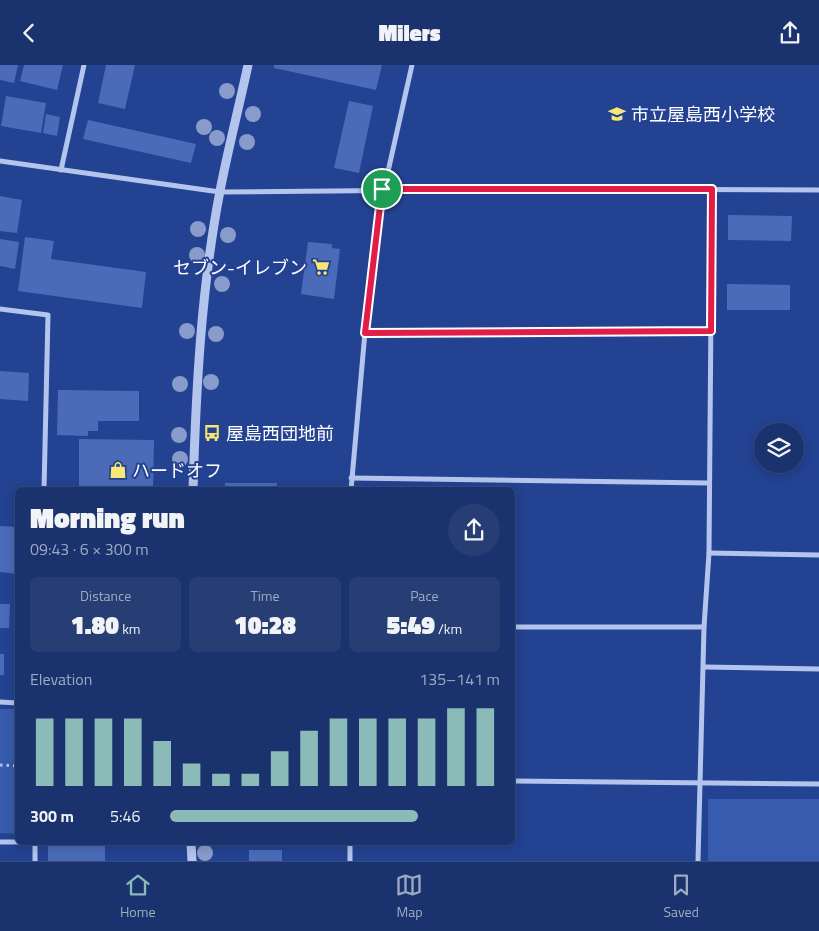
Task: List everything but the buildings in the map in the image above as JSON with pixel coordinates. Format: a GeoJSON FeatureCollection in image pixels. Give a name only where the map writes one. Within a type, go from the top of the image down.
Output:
{"type":"FeatureCollection","features":[{"type":"Feature","properties":{"kind":"street"},"geometry":{"type":"LineString","coordinates":[[61,170],[84,65]]}},
{"type":"Feature","properties":{"kind":"street"},"geometry":{"type":"LineString","coordinates":[[193,487],[200,343],[220,192],[248,65]]}},
{"type":"Feature","properties":{"kind":"street"},"geometry":{"type":"LineString","coordinates":[[351,487],[365,333],[382,189],[412,65]]}},
{"type":"Feature","properties":{"kind":"street"},"geometry":{"type":"LineString","coordinates":[[0,161],[220,192],[382,189],[819,190]]}},
{"type":"Feature","properties":{"kind":"street"},"geometry":{"type":"LineString","coordinates":[[698,861],[705,667],[704,627],[709,553],[712,189]]}},
{"type":"Feature","properties":{"kind":"street"},"geometry":{"type":"LineString","coordinates":[[0,309],[48,315],[44,487]]}},
{"type":"Feature","properties":{"kind":"street"},"geometry":{"type":"LineString","coordinates":[[365,333],[711,331]]}},
{"type":"Feature","properties":{"kind":"street"},"geometry":{"type":"LineString","coordinates":[[351,478],[709,483]]}},
{"type":"Feature","properties":{"kind":"street"},"geometry":{"type":"LineString","coordinates":[[709,553],[819,555]]}},
{"type":"Feature","properties":{"kind":"street"},"geometry":{"type":"LineString","coordinates":[[515,627],[704,627]]}},
{"type":"Feature","properties":{"kind":"street"},"geometry":{"type":"LineString","coordinates":[[705,667],[819,669]]}},
{"type":"Feature","properties":{"kind":"street"},"geometry":{"type":"LineString","coordinates":[[0,702],[15,703]]}},
{"type":"Feature","properties":{"kind":"street"},"geometry":{"type":"LineString","coordinates":[[515,781],[819,784]]}},
{"type":"Feature","properties":{"kind":"street"},"geometry":{"type":"LineString","coordinates":[[0,841],[15,842]]}},
{"type":"Feature","properties":{"kind":"street"},"geometry":{"type":"LineString","coordinates":[[35,845],[35,861]]}},
{"type":"Feature","properties":{"kind":"street"},"geometry":{"type":"LineString","coordinates":[[192,845],[192,861]]}},
{"type":"Feature","properties":{"kind":"street"},"geometry":{"type":"LineString","coordinates":[[350,845],[350,861]]}},
{"type":"Feature","properties":{"kind":"path"},"geometry":{"type":"LineString","coordinates":[[0,765],[15,766]]}},
{"type":"Feature","properties":{"kind":"shaded area"},"geometry":{"type":"Polygon","coordinates":[[[0,709],[15,709],[15,834],[0,833],[0,709]]]}},
{"type":"Feature","properties":{"kind":"shaded area"},"geometry":{"type":"Polygon","coordinates":[[[708,799],[819,799],[819,861],[708,861],[708,799]]]}},
{"type":"Feature","properties":{"kind":"place","name":"市立屋島西小学校"},"geometry":{"type":"Point","coordinates":[617,114]}},
{"type":"Feature","properties":{"kind":"place","name":"セブン-イレブン"},"geometry":{"type":"Point","coordinates":[321,267]}},
{"type":"Feature","properties":{"kind":"place","name":"屋島西団地前"},"geometry":{"type":"Point","coordinates":[212,433]}},
{"type":"Feature","properties":{"kind":"place","name":"ハードオフ"},"geometry":{"type":"Point","coordinates":[118,470]}},
{"type":"Feature","properties":{"kind":"route"},"geometry":{"type":"LineString","coordinates":[[382,189],[712,189],[711,331],[365,333],[382,189]]}}]}
